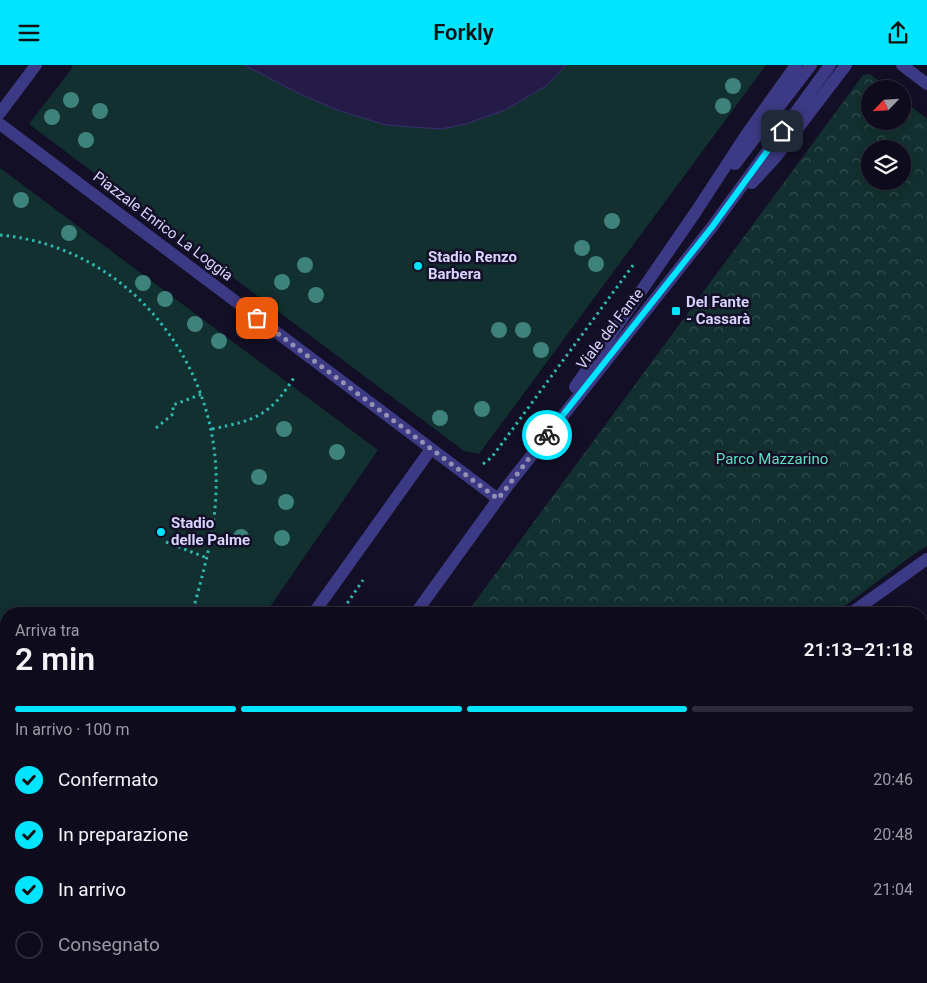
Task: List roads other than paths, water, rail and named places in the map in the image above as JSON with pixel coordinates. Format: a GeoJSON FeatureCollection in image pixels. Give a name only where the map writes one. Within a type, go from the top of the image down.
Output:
{"type":"FeatureCollection","features":[{"type":"Feature","properties":{"kind":"street"},"geometry":{"type":"LineString","coordinates":[[0,113],[36,65]]}},
{"type":"Feature","properties":{"kind":"street"},"geometry":{"type":"LineString","coordinates":[[508,484],[695,213],[746,135],[796,65]]}},
{"type":"Feature","properties":{"kind":"street"},"geometry":{"type":"LineString","coordinates":[[695,213],[753,142],[811,65]]}},
{"type":"Feature","properties":{"kind":"street","name":"Viale del Fante"},"geometry":{"type":"LineString","coordinates":[[420,607],[508,484],[712,227],[830,65]]}},
{"type":"Feature","properties":{"kind":"street"},"geometry":{"type":"LineString","coordinates":[[712,227],[776,158],[846,65]]}},
{"type":"Feature","properties":{"kind":"street"},"geometry":{"type":"LineString","coordinates":[[902,65],[927,84]]}},
{"type":"Feature","properties":{"kind":"street","name":"Piazzale Enrico La Loggia"},"geometry":{"type":"LineString","coordinates":[[0,124],[498,499]]}},
{"type":"Feature","properties":{"kind":"street"},"geometry":{"type":"LineString","coordinates":[[319,607],[431,449]]}},
{"type":"Feature","properties":{"kind":"street"},"geometry":{"type":"LineString","coordinates":[[860,607],[927,559]]}},
{"type":"Feature","properties":{"kind":"place","name":"Stadio Renzo Barbera"},"geometry":{"type":"Point","coordinates":[418,266]}},
{"type":"Feature","properties":{"kind":"place","name":"Del Fante - Cassarà"},"geometry":{"type":"Point","coordinates":[676,311]}},
{"type":"Feature","properties":{"kind":"place","name":"Stadio delle Palme"},"geometry":{"type":"Point","coordinates":[161,532]}},
{"type":"Feature","properties":{"kind":"park label","name":"Parco Mazzarino"},"geometry":{"type":"Point","coordinates":[772,459]}}]}
